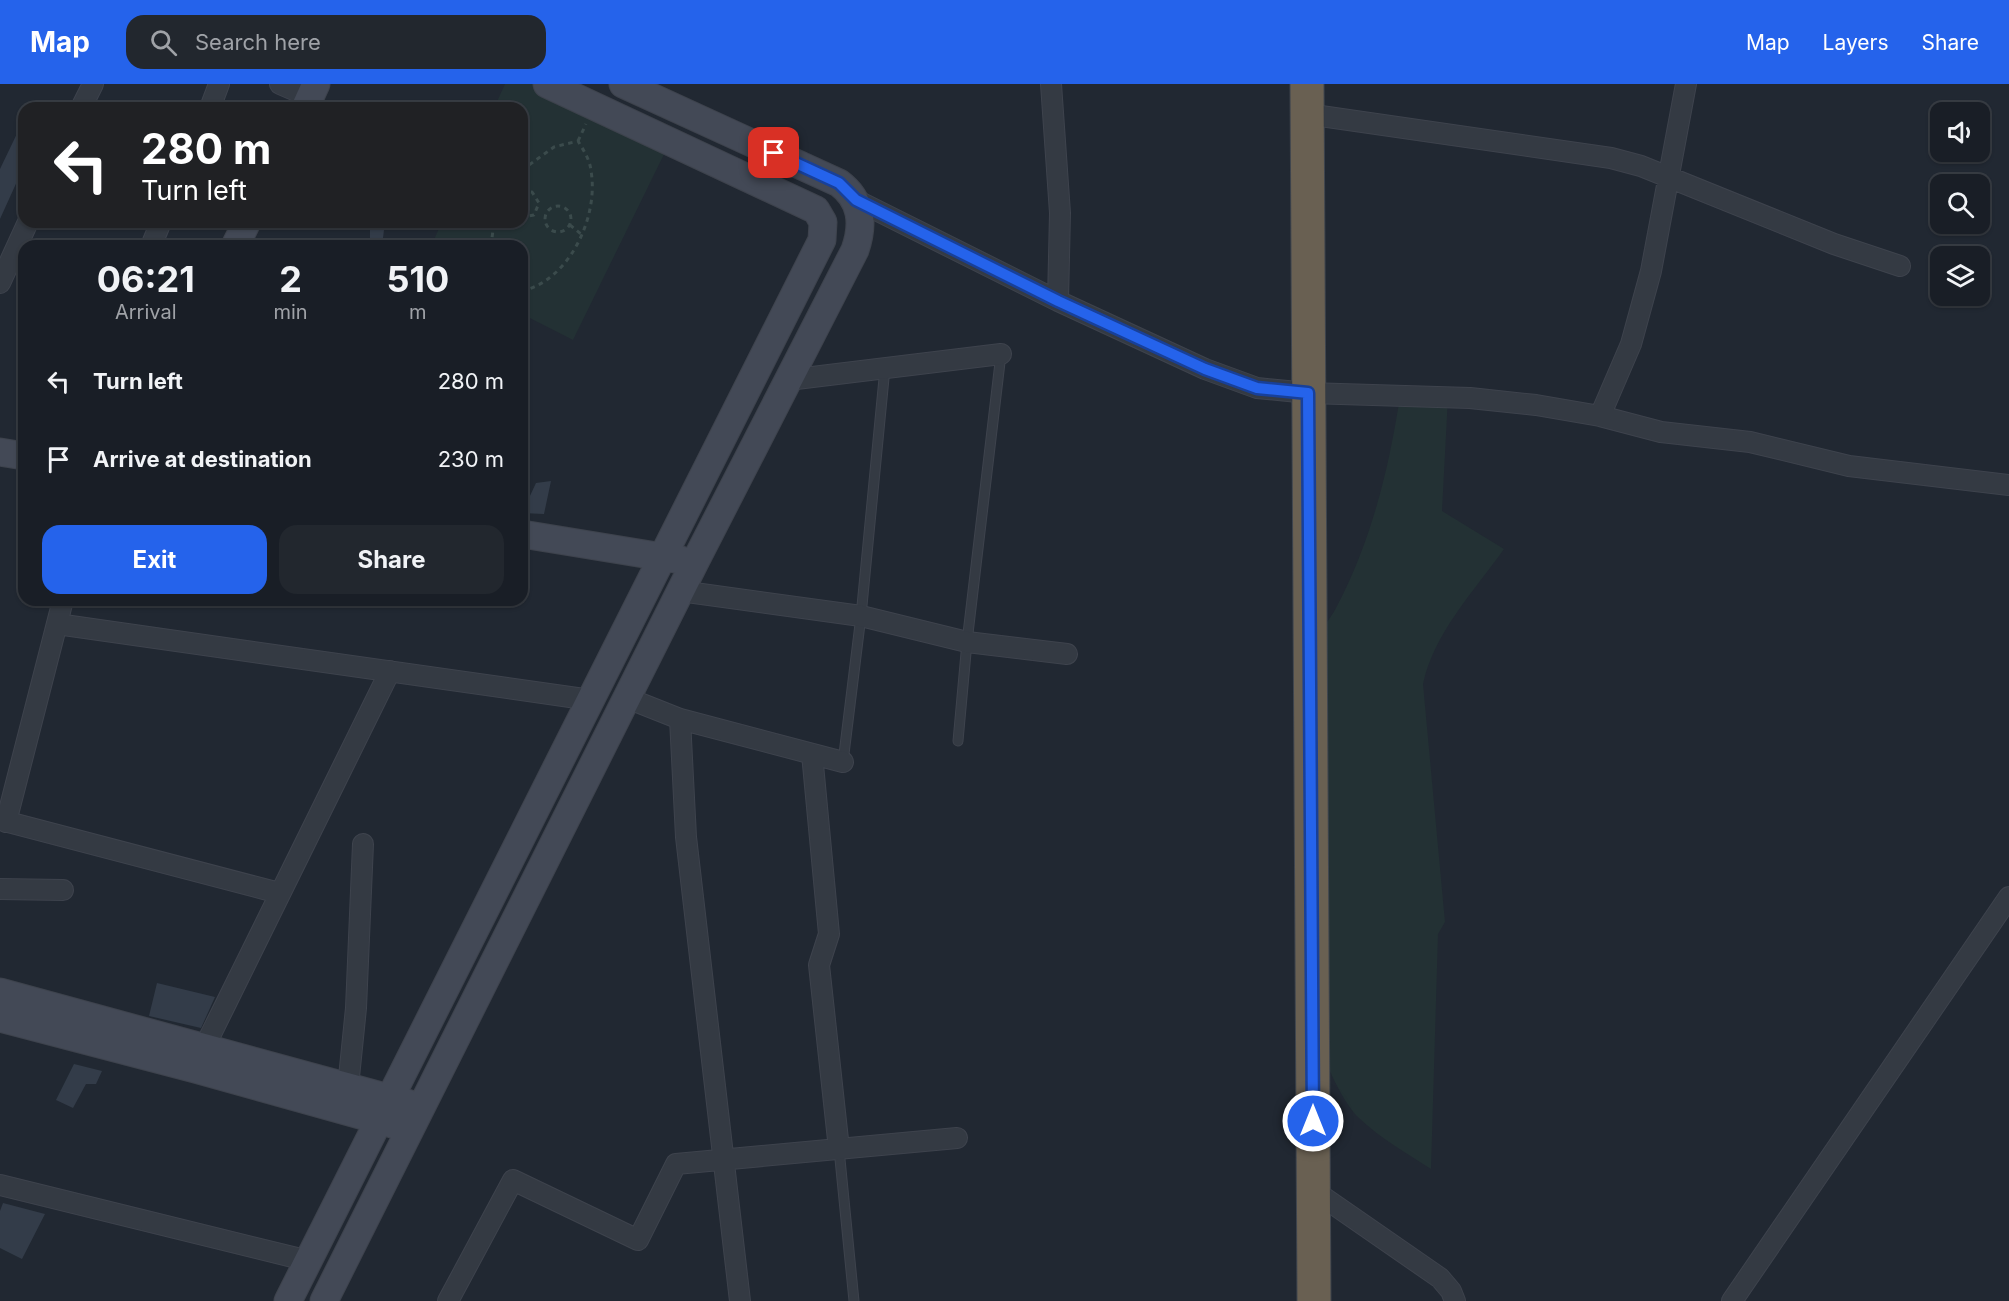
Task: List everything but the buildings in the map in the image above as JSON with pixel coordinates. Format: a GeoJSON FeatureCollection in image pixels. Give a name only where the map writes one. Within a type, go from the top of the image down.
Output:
{"type":"FeatureCollection","features":[{"type":"Feature","properties":{"kind":"highway"},"geometry":{"type":"LineString","coordinates":[[1307,99],[1314,1301]]}},
{"type":"Feature","properties":{"kind":"street"},"geometry":{"type":"LineString","coordinates":[[84,102],[93,84]]}},
{"type":"Feature","properties":{"kind":"street"},"geometry":{"type":"LineString","coordinates":[[212,102],[219,84]]}},
{"type":"Feature","properties":{"kind":"street"},"geometry":{"type":"LineString","coordinates":[[280,84],[310,96]]}},
{"type":"Feature","properties":{"kind":"street"},"geometry":{"type":"LineString","coordinates":[[288,1301],[822,240],[823,222],[816,210],[672,140],[547,84]]}},
{"type":"Feature","properties":{"kind":"street"},"geometry":{"type":"LineString","coordinates":[[623,84],[839,183],[856,200],[1058,301],[1205,369],[1257,388],[1308,393],[1470,398],[1536,405],[1600,416],[1661,432],[1750,442],[1849,466],[2009,485]]}},
{"type":"Feature","properties":{"kind":"street"},"geometry":{"type":"LineString","coordinates":[[1051,84],[1060,213],[1058,301]]}},
{"type":"Feature","properties":{"kind":"street"},"geometry":{"type":"LineString","coordinates":[[1600,416],[1631,344],[1651,271],[1686,84]]}},
{"type":"Feature","properties":{"kind":"street"},"geometry":{"type":"LineString","coordinates":[[1307,99],[1611,158],[1641,166],[1834,244],[1900,266]]}},
{"type":"Feature","properties":{"kind":"street"},"geometry":{"type":"LineString","coordinates":[[324,1301],[414,1117],[855,250],[861,224],[856,200]]}},
{"type":"Feature","properties":{"kind":"street"},"geometry":{"type":"LineString","coordinates":[[2,273],[18,242]]}},
{"type":"Feature","properties":{"kind":"street"},"geometry":{"type":"LineString","coordinates":[[788,380],[1001,354]]}},
{"type":"Feature","properties":{"kind":"street"},"geometry":{"type":"LineString","coordinates":[[0,452],[18,455]]}},
{"type":"Feature","properties":{"kind":"street"},"geometry":{"type":"LineString","coordinates":[[528,535],[695,561]]}},
{"type":"Feature","properties":{"kind":"street"},"geometry":{"type":"LineString","coordinates":[[680,591],[861,616],[967,642],[1067,654]]}},
{"type":"Feature","properties":{"kind":"street"},"geometry":{"type":"LineString","coordinates":[[62,606],[3,821],[279,892]]}},
{"type":"Feature","properties":{"kind":"street"},"geometry":{"type":"LineString","coordinates":[[57,624],[591,700]]}},
{"type":"Feature","properties":{"kind":"street"},"geometry":{"type":"LineString","coordinates":[[205,1046],[390,671]]}},
{"type":"Feature","properties":{"kind":"street"},"geometry":{"type":"LineString","coordinates":[[627,698],[680,719],[843,762]]}},
{"type":"Feature","properties":{"kind":"street"},"geometry":{"type":"LineString","coordinates":[[680,719],[686,837],[740,1301]]}},
{"type":"Feature","properties":{"kind":"street"},"geometry":{"type":"LineString","coordinates":[[812,754],[830,934],[819,965],[839,1149]]}},
{"type":"Feature","properties":{"kind":"street"},"geometry":{"type":"LineString","coordinates":[[348,1087],[356,1008],[363,844]]}},
{"type":"Feature","properties":{"kind":"street"},"geometry":{"type":"LineString","coordinates":[[0,889],[63,890]]}},
{"type":"Feature","properties":{"kind":"street"},"geometry":{"type":"LineString","coordinates":[[1732,1301],[2009,897]]}},
{"type":"Feature","properties":{"kind":"street"},"geometry":{"type":"LineString","coordinates":[[0,992],[205,1046],[348,1087],[384,1109]]}},
{"type":"Feature","properties":{"kind":"street"},"geometry":{"type":"LineString","coordinates":[[0,1018],[195,1069],[414,1117]]}},
{"type":"Feature","properties":{"kind":"street"},"geometry":{"type":"LineString","coordinates":[[448,1301],[513,1180],[638,1240],[676,1164],[957,1138]]}},
{"type":"Feature","properties":{"kind":"street"},"geometry":{"type":"LineString","coordinates":[[0,1185],[309,1261]]}},
{"type":"Feature","properties":{"kind":"street"},"geometry":{"type":"LineString","coordinates":[[1313,1190],[1440,1278],[1451,1291],[1455,1301]]}},
{"type":"Feature","properties":{"kind":"lane"},"geometry":{"type":"LineString","coordinates":[[958,741],[967,642],[1001,354]]}},
{"type":"Feature","properties":{"kind":"lane"},"geometry":{"type":"LineString","coordinates":[[843,762],[861,616],[885,368]]}},
{"type":"Feature","properties":{"kind":"lane"},"geometry":{"type":"LineString","coordinates":[[839,1149],[854,1301]]}},
{"type":"Feature","properties":{"kind":"path"},"geometry":{"type":"LineString","coordinates":[[528,166],[554,147],[578,141],[591,168],[593,186],[590,213],[570,255],[554,274],[540,284],[528,289]]}},
{"type":"Feature","properties":{"kind":"path"},"geometry":{"type":"LineString","coordinates":[[528,190],[535,195],[539,203],[537,211],[528,217]]}},
{"type":"Feature","properties":{"kind":"path"},"geometry":{"type":"LineString","coordinates":[[554,206],[562,207],[571,216],[570,225],[559,233],[551,231],[545,225],[545,214],[554,206]]}},
{"type":"Feature","properties":{"kind":"path"},"geometry":{"type":"LineString","coordinates":[[537,211],[545,214]]}},
{"type":"Feature","properties":{"kind":"path"},"geometry":{"type":"LineString","coordinates":[[570,225],[581,234]]}},
{"type":"Feature","properties":{"kind":"shaded area"},"geometry":{"type":"Polygon","coordinates":[[[505,84],[547,84],[671,140],[573,340],[528,317],[528,240],[434,240],[439,228],[528,228],[528,102],[497,102],[505,84]]]}},
{"type":"Feature","properties":{"kind":"shaded area"},"geometry":{"type":"Polygon","coordinates":[[[1400,396],[1448,397],[1442,511],[1504,549],[1456,613],[1436,647],[1423,684],[1445,922],[1438,934],[1431,1169],[1376,1132],[1352,1110],[1332,1076],[1312,1028],[1311,642],[1336,608],[1369,531],[1384,478],[1400,396]]]}},
{"type":"Feature","properties":{"kind":"route"},"geometry":{"type":"LineString","coordinates":[[774,153],[839,183],[856,200],[1058,301],[1205,369],[1257,388],[1308,393],[1313,1121]]}}]}
